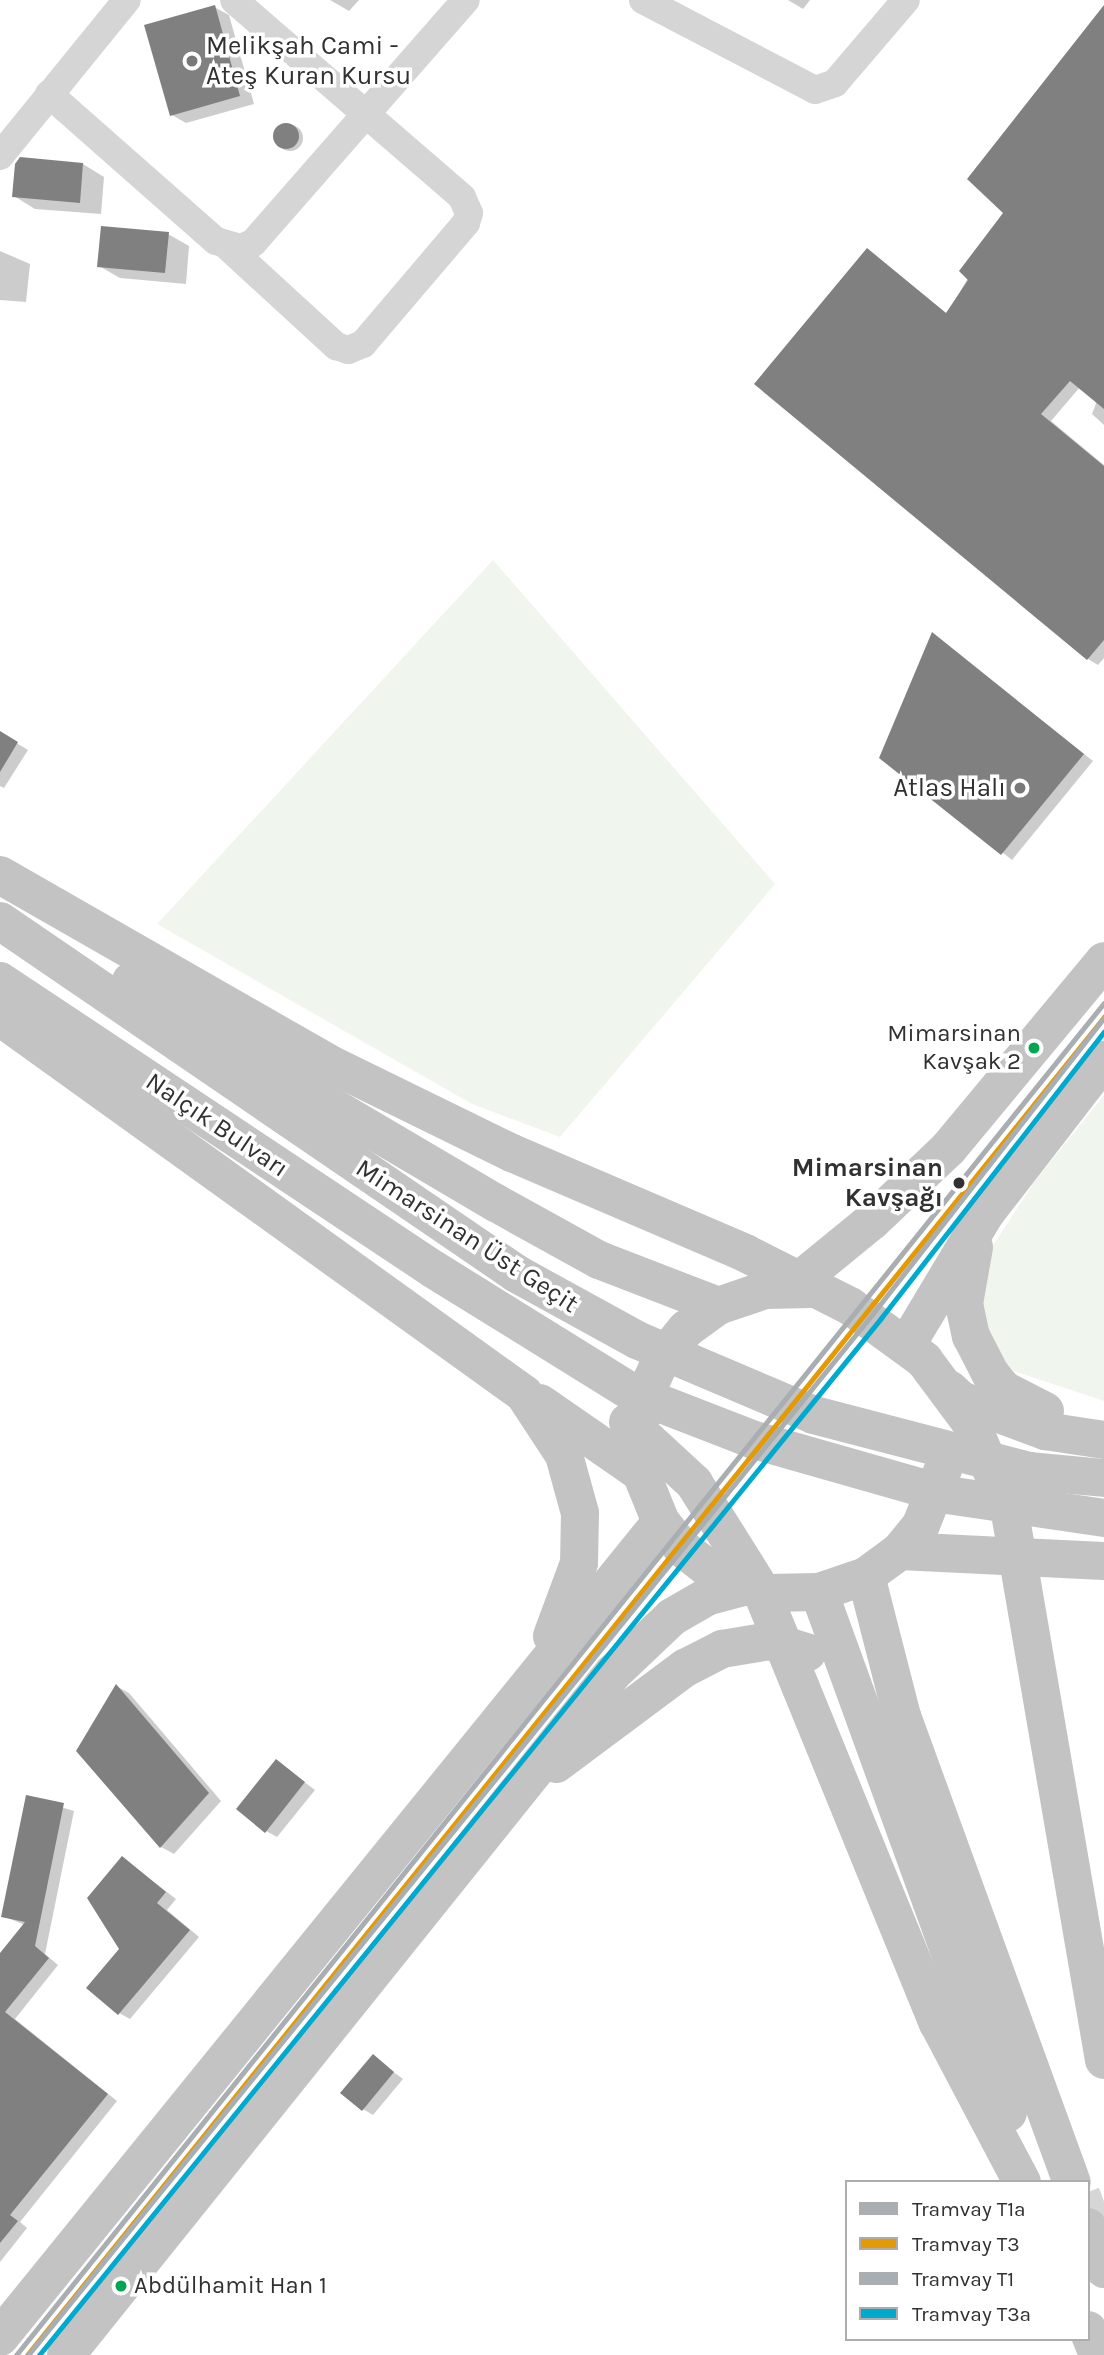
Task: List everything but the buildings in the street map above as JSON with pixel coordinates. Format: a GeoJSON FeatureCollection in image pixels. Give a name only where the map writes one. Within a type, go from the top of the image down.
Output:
{"type":"FeatureCollection","features":[{"type":"Feature","properties":{"kind":"highway"},"geometry":{"type":"LineString","coordinates":[[0,875],[328,1063],[512,1153],[803,1282],[850,1306],[924,1360],[971,1423],[1010,1513],[1104,2060]]}},
{"type":"Feature","properties":{"kind":"highway"},"geometry":{"type":"LineString","coordinates":[[0,893],[251,1058],[496,1203],[599,1260],[718,1306]]}},
{"type":"Feature","properties":{"kind":"highway","name":"Mimarsinan Üst Geçit"},"geometry":{"type":"LineString","coordinates":[[0,921],[517,1273],[637,1340],[814,1415],[1029,1471],[1104,1478]]}},
{"type":"Feature","properties":{"kind":"highway"},"geometry":{"type":"LineString","coordinates":[[790,1288],[872,1221],[948,1149],[1104,961]]}},
{"type":"Feature","properties":{"kind":"highway","name":"Nalçık Bulvarı"},"geometry":{"type":"LineString","coordinates":[[0,981],[433,1269]]}},
{"type":"Feature","properties":{"kind":"highway"},"geometry":{"type":"LineString","coordinates":[[0,1017],[641,1473]]}},
{"type":"Feature","properties":{"kind":"highway"},"geometry":{"type":"LineString","coordinates":[[918,1355],[985,1214],[1104,1060]]}},
{"type":"Feature","properties":{"kind":"highway"},"geometry":{"type":"LineString","coordinates":[[985,1214],[969,1265],[964,1304],[967,1326],[989,1373],[1016,1400],[1104,1431]]}},
{"type":"Feature","properties":{"kind":"highway"},"geometry":{"type":"LineString","coordinates":[[433,1269],[638,1429],[694,1483],[732,1539],[787,1646],[938,2023],[1021,2180]]}},
{"type":"Feature","properties":{"kind":"highway","name":"Mimarsinan Üst Geçit"},"geometry":{"type":"LineString","coordinates":[[433,1269],[633,1393],[754,1440],[947,1495],[1104,1518]]}},
{"type":"Feature","properties":{"kind":"highway"},"geometry":{"type":"LineString","coordinates":[[918,1355],[940,1399],[946,1431],[944,1464],[931,1506],[900,1551],[866,1576],[819,1592],[768,1593],[743,1587],[696,1561],[661,1522],[641,1473],[638,1434],[645,1395],[661,1360],[686,1329],[718,1306],[753,1293],[790,1288],[814,1289],[858,1302],[918,1355],[961,1400],[1045,1431],[1104,1440]]}},
{"type":"Feature","properties":{"kind":"highway"},"geometry":{"type":"LineString","coordinates":[[484,1739],[555,1632],[575,1582],[581,1544],[578,1501],[564,1455],[540,1413],[516,1386]]}},
{"type":"Feature","properties":{"kind":"highway"},"geometry":{"type":"LineString","coordinates":[[0,2337],[661,1522]]}},
{"type":"Feature","properties":{"kind":"highway"},"geometry":{"type":"LineString","coordinates":[[900,1551],[1104,1561]]}},
{"type":"Feature","properties":{"kind":"highway"},"geometry":{"type":"LineString","coordinates":[[866,1576],[902,1716],[1071,2180]]}},
{"type":"Feature","properties":{"kind":"highway"},"geometry":{"type":"LineString","coordinates":[[66,2355],[521,1790],[584,1706],[657,1628],[706,1597],[743,1587]]}},
{"type":"Feature","properties":{"kind":"highway"},"geometry":{"type":"LineString","coordinates":[[819,1592],[1032,2180]]}},
{"type":"Feature","properties":{"kind":"highway"},"geometry":{"type":"LineString","coordinates":[[521,1790],[685,1668],[734,1645],[770,1641],[802,1649],[830,1665],[853,1687]]}},
{"type":"Feature","properties":{"kind":"highway"},"geometry":{"type":"LineString","coordinates":[[1090,2232],[1104,2269]]}},
{"type":"Feature","properties":{"kind":"highway"},"geometry":{"type":"LineString","coordinates":[[1090,2335],[1098,2355]]}},
{"type":"Feature","properties":{"kind":"street"},"geometry":{"type":"LineString","coordinates":[[0,156],[127,0]]}},
{"type":"Feature","properties":{"kind":"street"},"geometry":{"type":"LineString","coordinates":[[49,94],[228,247],[336,346],[348,350],[363,344],[466,223],[469,213],[462,197],[234,0]]}},
{"type":"Feature","properties":{"kind":"street"},"geometry":{"type":"LineString","coordinates":[[228,247],[253,243],[466,0]]}},
{"type":"Feature","properties":{"kind":"street"},"geometry":{"type":"LineString","coordinates":[[643,0],[815,90],[835,83],[906,0]]}},
{"type":"Feature","properties":{"kind":"shaded area"},"geometry":{"type":"Polygon","coordinates":[[[493,560],[775,884],[560,1137],[472,1104],[157,924],[493,560]]]}},
{"type":"Feature","properties":{"kind":"shaded area"},"geometry":{"type":"Polygon","coordinates":[[[1104,1095],[1104,1401],[1014,1371],[1005,1362],[981,1314],[988,1253],[1035,1181],[1104,1095]]]}},
{"type":"Feature","properties":{"kind":"tunnel"},"geometry":{"type":"LineString","coordinates":[[1090,2206],[1104,2201]]}},
{"type":"Feature","properties":{"kind":"tram line","name":"T1a"},"geometry":{"type":"LineString","coordinates":[[16,2355],[1104,1003]]}},
{"type":"Feature","properties":{"kind":"tram line","name":"T3"},"geometry":{"type":"LineString","coordinates":[[27,2355],[1104,1017]]}},
{"type":"Feature","properties":{"kind":"tram line","name":"T1"},"geometry":{"type":"LineString","coordinates":[[28,2355],[874,1312],[1104,1018]]}},
{"type":"Feature","properties":{"kind":"tram line","name":"T3a"},"geometry":{"type":"LineString","coordinates":[[39,2355],[881,1318],[1104,1032]]}},
{"type":"Feature","properties":{"kind":"place","name":"Melikşah Cami - Ateş Kuran Kursu"},"geometry":{"type":"Point","coordinates":[192,61]}},
{"type":"Feature","properties":{"kind":"place","name":"Atlas Halı"},"geometry":{"type":"Point","coordinates":[1020,788]}},
{"type":"Feature","properties":{"kind":"place","name":"Mimarsinan Kavşak 2"},"geometry":{"type":"Point","coordinates":[1034,1048]}},
{"type":"Feature","properties":{"kind":"place","name":"Mimarsinan Kavşağı"},"geometry":{"type":"Point","coordinates":[959,1183]}},
{"type":"Feature","properties":{"kind":"place","name":"Abdülhamit Han 1"},"geometry":{"type":"Point","coordinates":[121,2286]}}]}
